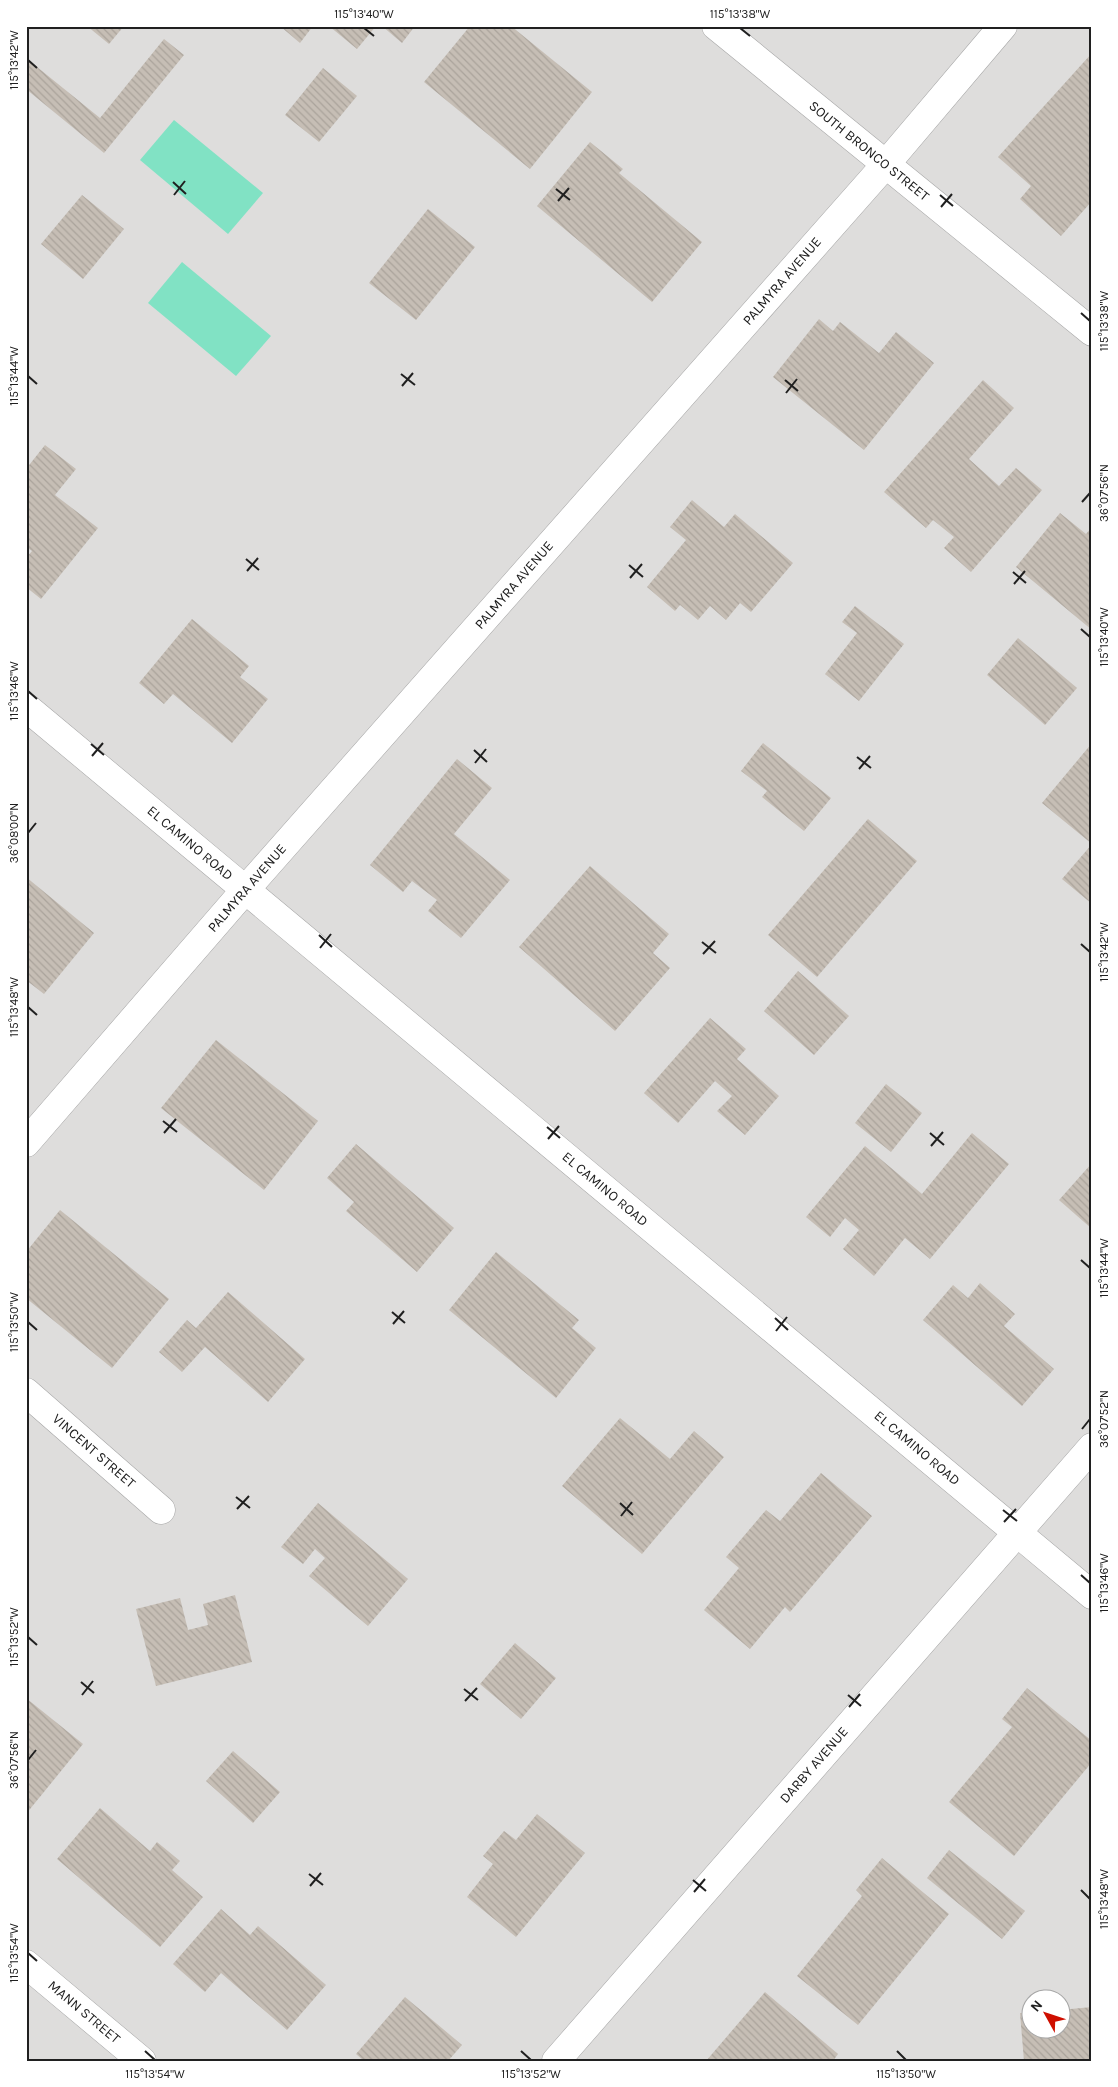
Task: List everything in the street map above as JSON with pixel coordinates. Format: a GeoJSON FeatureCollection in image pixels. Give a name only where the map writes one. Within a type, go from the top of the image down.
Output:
{"type":"FeatureCollection","features":[{"type":"Feature","properties":{"kind":"street","name":"SOUTH BRONCO STREET"},"geometry":{"type":"LineString","coordinates":[[716,26],[1092,332]]}},
{"type":"Feature","properties":{"kind":"street","name":"PALMYRA AVENUE"},"geometry":{"type":"LineString","coordinates":[[26,1143],[246,889],[886,164],[1003,26]]}},
{"type":"Feature","properties":{"kind":"street","name":"EL CAMINO ROAD"},"geometry":{"type":"LineString","coordinates":[[26,707],[1092,1595]]}},
{"type":"Feature","properties":{"kind":"street","name":"VINCENT STREET"},"geometry":{"type":"LineString","coordinates":[[26,1392],[161,1510]]}},
{"type":"Feature","properties":{"kind":"street","name":"DARBY AVENUE"},"geometry":{"type":"LineString","coordinates":[[556,2061],[1092,1448]]}},
{"type":"Feature","properties":{"kind":"street","name":"MANN STREET"},"geometry":{"type":"LineString","coordinates":[[26,1964],[142,2061]]}},
{"type":"Feature","properties":{"kind":"shaded area"},"geometry":{"type":"Polygon","coordinates":[[[26,26],[1092,26],[1092,2061],[26,2061],[26,26]]]}},
{"type":"Feature","properties":{"kind":"green space"},"geometry":{"type":"Polygon","coordinates":[[[174,120],[263,193],[228,234],[140,160],[174,120]]]}},
{"type":"Feature","properties":{"kind":"green space"},"geometry":{"type":"Polygon","coordinates":[[[182,262],[271,336],[236,376],[148,303],[182,262]]]}},
{"type":"Feature","properties":{"kind":"building"},"geometry":{"type":"Polygon","coordinates":[[[87,26],[124,26],[109,44],[87,26]]]}},
{"type":"Feature","properties":{"kind":"building"},"geometry":{"type":"Polygon","coordinates":[[[280,26],[313,26],[300,43],[280,26]]]}},
{"type":"Feature","properties":{"kind":"building"},"geometry":{"type":"Polygon","coordinates":[[[329,26],[376,26],[357,49],[329,26]]]}},
{"type":"Feature","properties":{"kind":"building"},"geometry":{"type":"Polygon","coordinates":[[[382,26],[415,26],[402,43],[382,26]]]}},
{"type":"Feature","properties":{"kind":"building"},"geometry":{"type":"Polygon","coordinates":[[[470,26],[511,26],[592,92],[530,169],[424,82],[470,26]]]}},
{"type":"Feature","properties":{"kind":"building"},"geometry":{"type":"Polygon","coordinates":[[[164,39],[184,55],[104,153],[26,89],[26,58],[100,118],[164,39]]]}},
{"type":"Feature","properties":{"kind":"building"},"geometry":{"type":"Polygon","coordinates":[[[1092,53],[1092,201],[1061,236],[1020,199],[1031,186],[998,157],[1092,53]]]}},
{"type":"Feature","properties":{"kind":"building"},"geometry":{"type":"Polygon","coordinates":[[[323,68],[357,96],[319,142],[285,115],[323,68]]]}},
{"type":"Feature","properties":{"kind":"building"},"geometry":{"type":"Polygon","coordinates":[[[590,142],[623,169],[619,173],[702,242],[652,302],[537,206],[590,142]]]}},
{"type":"Feature","properties":{"kind":"building"},"geometry":{"type":"Polygon","coordinates":[[[82,195],[124,229],[83,279],[41,244],[82,195]]]}},
{"type":"Feature","properties":{"kind":"building"},"geometry":{"type":"Polygon","coordinates":[[[428,209],[475,247],[416,320],[369,283],[428,209]]]}},
{"type":"Feature","properties":{"kind":"building"},"geometry":{"type":"Polygon","coordinates":[[[819,319],[833,331],[840,322],[879,353],[896,332],[934,363],[864,450],[773,377],[819,319]]]}},
{"type":"Feature","properties":{"kind":"building"},"geometry":{"type":"Polygon","coordinates":[[[983,380],[1014,408],[969,459],[999,486],[1016,468],[1042,490],[971,572],[944,548],[954,537],[933,520],[926,528],[884,492],[983,380]]]}},
{"type":"Feature","properties":{"kind":"building"},"geometry":{"type":"Polygon","coordinates":[[[45,445],[76,469],[55,495],[98,528],[41,599],[26,587],[26,558],[32,551],[26,547],[26,469],[45,445]]]}},
{"type":"Feature","properties":{"kind":"building"},"geometry":{"type":"Polygon","coordinates":[[[692,500],[724,527],[735,514],[793,563],[751,612],[740,603],[726,620],[710,606],[698,620],[680,605],[675,611],[647,587],[686,540],[670,527],[692,500]]]}},
{"type":"Feature","properties":{"kind":"building"},"geometry":{"type":"Polygon","coordinates":[[[1060,513],[1086,534],[1092,527],[1092,630],[1016,567],[1060,513]]]}},
{"type":"Feature","properties":{"kind":"building"},"geometry":{"type":"Polygon","coordinates":[[[855,606],[904,644],[859,701],[825,674],[857,633],[842,622],[855,606]]]}},
{"type":"Feature","properties":{"kind":"building"},"geometry":{"type":"Polygon","coordinates":[[[192,619],[249,666],[240,677],[268,699],[232,743],[173,694],[164,704],[139,683],[192,619]]]}},
{"type":"Feature","properties":{"kind":"building"},"geometry":{"type":"Polygon","coordinates":[[[1018,638],[1077,688],[1045,725],[987,675],[1018,638]]]}},
{"type":"Feature","properties":{"kind":"building"},"geometry":{"type":"Polygon","coordinates":[[[763,743],[831,798],[804,831],[762,797],[767,791],[741,771],[763,743]]]}},
{"type":"Feature","properties":{"kind":"building"},"geometry":{"type":"Polygon","coordinates":[[[1092,743],[1092,844],[1042,803],[1092,743]]]}},
{"type":"Feature","properties":{"kind":"building"},"geometry":{"type":"Polygon","coordinates":[[[457,759],[492,788],[454,834],[510,880],[461,938],[428,911],[437,900],[412,881],[403,892],[370,865],[457,759]]]}},
{"type":"Feature","properties":{"kind":"building"},"geometry":{"type":"Polygon","coordinates":[[[868,819],[917,861],[817,977],[768,935],[868,819]]]}},
{"type":"Feature","properties":{"kind":"building"},"geometry":{"type":"Polygon","coordinates":[[[1092,844],[1092,904],[1062,879],[1092,844]]]}},
{"type":"Feature","properties":{"kind":"building"},"geometry":{"type":"Polygon","coordinates":[[[590,866],[669,934],[653,953],[670,968],[615,1031],[519,947],[590,866]]]}},
{"type":"Feature","properties":{"kind":"building"},"geometry":{"type":"Polygon","coordinates":[[[26,877],[94,933],[44,994],[26,980],[26,877]]]}},
{"type":"Feature","properties":{"kind":"building"},"geometry":{"type":"Polygon","coordinates":[[[798,971],[849,1016],[814,1055],[764,1011],[798,971]]]}},
{"type":"Feature","properties":{"kind":"building"},"geometry":{"type":"Polygon","coordinates":[[[710,1018],[746,1049],[737,1059],[779,1096],[745,1135],[717,1111],[732,1096],[715,1081],[678,1123],[644,1093],[710,1018]]]}},
{"type":"Feature","properties":{"kind":"building"},"geometry":{"type":"Polygon","coordinates":[[[216,1040],[318,1121],[264,1190],[161,1108],[216,1040]]]}},
{"type":"Feature","properties":{"kind":"building"},"geometry":{"type":"Polygon","coordinates":[[[886,1084],[922,1113],[891,1152],[855,1123],[886,1084]]]}},
{"type":"Feature","properties":{"kind":"building"},"geometry":{"type":"Polygon","coordinates":[[[972,1133],[1009,1164],[930,1259],[905,1238],[874,1276],[843,1249],[859,1230],[845,1218],[830,1237],[806,1217],[865,1146],[922,1194],[972,1133]]]}},
{"type":"Feature","properties":{"kind":"building"},"geometry":{"type":"Polygon","coordinates":[[[356,1144],[454,1228],[417,1272],[346,1211],[354,1202],[327,1178],[356,1144]]]}},
{"type":"Feature","properties":{"kind":"building"},"geometry":{"type":"Polygon","coordinates":[[[1092,1163],[1092,1229],[1059,1200],[1092,1163]]]}},
{"type":"Feature","properties":{"kind":"building"},"geometry":{"type":"Polygon","coordinates":[[[60,1210],[169,1299],[112,1368],[26,1298],[26,1252],[60,1210]]]}},
{"type":"Feature","properties":{"kind":"building"},"geometry":{"type":"Polygon","coordinates":[[[496,1252],[579,1320],[572,1328],[596,1348],[556,1398],[449,1310],[496,1252]]]}},
{"type":"Feature","properties":{"kind":"building"},"geometry":{"type":"Polygon","coordinates":[[[980,1283],[1015,1314],[1004,1326],[1054,1369],[1022,1406],[923,1320],[953,1285],[968,1298],[980,1283]]]}},
{"type":"Feature","properties":{"kind":"building"},"geometry":{"type":"Polygon","coordinates":[[[228,1292],[305,1359],[268,1402],[205,1347],[182,1372],[159,1352],[187,1320],[196,1328],[228,1292]]]}},
{"type":"Feature","properties":{"kind":"building"},"geometry":{"type":"Polygon","coordinates":[[[620,1418],[670,1459],[694,1431],[724,1457],[642,1554],[562,1486],[620,1418]]]}},
{"type":"Feature","properties":{"kind":"building"},"geometry":{"type":"Polygon","coordinates":[[[821,1473],[872,1516],[790,1612],[785,1607],[750,1649],[704,1610],[739,1568],[726,1557],[766,1510],[780,1521],[821,1473]]]}},
{"type":"Feature","properties":{"kind":"building"},"geometry":{"type":"Polygon","coordinates":[[[318,1503],[408,1579],[368,1626],[309,1576],[325,1558],[315,1549],[303,1564],[281,1547],[318,1503]]]}},
{"type":"Feature","properties":{"kind":"building"},"geometry":{"type":"Polygon","coordinates":[[[235,1595],[252,1662],[156,1686],[136,1609],[180,1598],[188,1630],[208,1625],[203,1604],[235,1595]]]}},
{"type":"Feature","properties":{"kind":"building"},"geometry":{"type":"Polygon","coordinates":[[[515,1643],[556,1678],[521,1719],[480,1684],[515,1643]]]}},
{"type":"Feature","properties":{"kind":"building"},"geometry":{"type":"Polygon","coordinates":[[[1027,1688],[1092,1741],[1092,1762],[1014,1856],[949,1802],[1012,1727],[1002,1719],[1027,1688]]]}},
{"type":"Feature","properties":{"kind":"building"},"geometry":{"type":"Polygon","coordinates":[[[26,1698],[83,1744],[26,1814],[26,1698]]]}},
{"type":"Feature","properties":{"kind":"building"},"geometry":{"type":"Polygon","coordinates":[[[233,1751],[280,1792],[253,1823],[206,1781],[233,1751]]]}},
{"type":"Feature","properties":{"kind":"building"},"geometry":{"type":"Polygon","coordinates":[[[100,1808],[150,1851],[157,1842],[180,1861],[172,1870],[203,1897],[160,1947],[57,1859],[100,1808]]]}},
{"type":"Feature","properties":{"kind":"building"},"geometry":{"type":"Polygon","coordinates":[[[537,1814],[585,1853],[516,1937],[467,1897],[493,1864],[483,1856],[504,1831],[516,1840],[537,1814]]]}},
{"type":"Feature","properties":{"kind":"building"},"geometry":{"type":"Polygon","coordinates":[[[949,1850],[1025,1911],[1002,1939],[927,1878],[949,1850]]]}},
{"type":"Feature","properties":{"kind":"building"},"geometry":{"type":"Polygon","coordinates":[[[882,1858],[949,1914],[858,2025],[797,1976],[862,1896],[856,1890],[882,1858]]]}},
{"type":"Feature","properties":{"kind":"building"},"geometry":{"type":"Polygon","coordinates":[[[221,1909],[250,1935],[258,1926],[326,1985],[287,2030],[221,1973],[205,1992],[173,1964],[221,1909]]]}},
{"type":"Feature","properties":{"kind":"building"},"geometry":{"type":"Polygon","coordinates":[[[765,1992],[838,2054],[833,2061],[706,2061],[765,1992]]]}},
{"type":"Feature","properties":{"kind":"building"},"geometry":{"type":"Polygon","coordinates":[[[405,1997],[462,2045],[448,2061],[364,2061],[356,2054],[405,1997]]]}},
{"type":"Feature","properties":{"kind":"building"},"geometry":{"type":"Polygon","coordinates":[[[1092,2007],[1092,2058],[1090,2061],[1024,2061],[1022,2040],[1070,2040],[1070,2009],[1092,2007]]]}}]}
